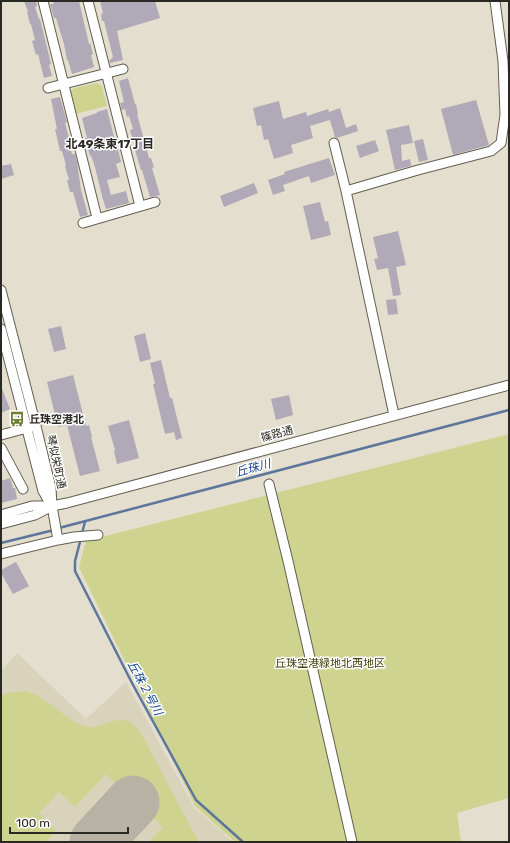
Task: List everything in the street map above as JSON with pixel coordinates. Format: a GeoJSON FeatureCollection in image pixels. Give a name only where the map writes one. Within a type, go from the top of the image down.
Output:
{"type":"FeatureCollection","features":[{"type":"Feature","properties":{"kind":"street"},"geometry":{"type":"LineString","coordinates":[[43,1],[97,218]]}},
{"type":"Feature","properties":{"kind":"street"},"geometry":{"type":"LineString","coordinates":[[88,1],[140,206]]}},
{"type":"Feature","properties":{"kind":"street"},"geometry":{"type":"LineString","coordinates":[[346,191],[418,170],[491,152],[501,143],[505,115],[503,61],[495,1]]}},
{"type":"Feature","properties":{"kind":"street"},"geometry":{"type":"LineString","coordinates":[[48,88],[123,69]]}},
{"type":"Feature","properties":{"kind":"street"},"geometry":{"type":"LineString","coordinates":[[334,143],[346,191],[394,415]]}},
{"type":"Feature","properties":{"kind":"street"},"geometry":{"type":"LineString","coordinates":[[83,222],[155,202]]}},
{"type":"Feature","properties":{"kind":"street","name":"琴似栄町通"},"geometry":{"type":"LineString","coordinates":[[1,290],[51,488],[52,506]]}},
{"type":"Feature","properties":{"kind":"street","name":"琴似栄町通"},"geometry":{"type":"LineString","coordinates":[[1,329],[42,491],[52,506]]}},
{"type":"Feature","properties":{"kind":"street","name":"篠路通"},"geometry":{"type":"LineString","coordinates":[[1,524],[35,515],[52,506],[509,385]]}},
{"type":"Feature","properties":{"kind":"street"},"geometry":{"type":"LineString","coordinates":[[1,435],[36,426]]}},
{"type":"Feature","properties":{"kind":"street"},"geometry":{"type":"LineString","coordinates":[[1,448],[23,489]]}},
{"type":"Feature","properties":{"kind":"street"},"geometry":{"type":"LineString","coordinates":[[269,484],[352,842]]}},
{"type":"Feature","properties":{"kind":"street","name":"篠路通"},"geometry":{"type":"LineString","coordinates":[[1,515],[32,506],[52,506]]}},
{"type":"Feature","properties":{"kind":"street"},"geometry":{"type":"LineString","coordinates":[[52,506],[58,538]]}},
{"type":"Feature","properties":{"kind":"street"},"geometry":{"type":"LineString","coordinates":[[1,554],[58,538],[94,535]]}},
{"type":"Feature","properties":{"kind":"shaded area"},"geometry":{"type":"Polygon","coordinates":[[[17,653],[86,719],[126,682],[194,807],[233,842],[1,842],[1,671],[17,653]]]}},
{"type":"Feature","properties":{"kind":"green space"},"geometry":{"type":"Polygon","coordinates":[[[97,83],[102,86],[107,106],[75,114],[70,93],[74,88],[97,83]]]}},
{"type":"Feature","properties":{"kind":"green space","name":"丘珠空港緑地北西地区"},"geometry":{"type":"Polygon","coordinates":[[[509,434],[509,798],[457,813],[461,842],[235,842],[195,806],[79,567],[86,541],[509,434]]]}},
{"type":"Feature","properties":{"kind":"green space"},"geometry":{"type":"Polygon","coordinates":[[[26,691],[51,704],[71,720],[82,725],[92,727],[116,720],[126,720],[135,726],[141,733],[199,842],[149,842],[163,827],[106,774],[75,807],[59,792],[39,813],[56,830],[46,842],[1,842],[1,695],[26,691]]]}},
{"type":"Feature","properties":{"kind":"building"},"geometry":{"type":"Polygon","coordinates":[[[24,1],[36,1],[37,6],[35,7],[40,19],[51,64],[49,65],[52,76],[44,78],[38,54],[36,55],[32,41],[35,40],[24,1]]]}},
{"type":"Feature","properties":{"kind":"building"},"geometry":{"type":"Polygon","coordinates":[[[53,1],[79,1],[89,44],[90,43],[93,54],[91,55],[94,67],[72,74],[56,18],[54,18],[50,4],[54,4],[53,1]]]}},
{"type":"Feature","properties":{"kind":"building"},"geometry":{"type":"Polygon","coordinates":[[[100,1],[155,1],[160,18],[117,31],[123,60],[110,63],[109,61],[113,57],[104,21],[102,21],[101,14],[103,13],[100,1]]]}},
{"type":"Feature","properties":{"kind":"building"},"geometry":{"type":"Polygon","coordinates":[[[128,78],[149,158],[151,158],[154,167],[152,168],[160,195],[150,197],[134,147],[130,130],[133,129],[129,116],[127,117],[125,109],[122,110],[120,103],[124,102],[119,81],[128,78]]]}},
{"type":"Feature","properties":{"kind":"building"},"geometry":{"type":"Polygon","coordinates":[[[60,97],[67,122],[65,123],[72,154],[75,154],[77,161],[81,190],[88,215],[80,217],[73,192],[70,192],[67,180],[69,180],[66,165],[62,151],[60,151],[55,129],[57,129],[51,99],[60,97]]]}},
{"type":"Feature","properties":{"kind":"building"},"geometry":{"type":"Polygon","coordinates":[[[476,100],[489,145],[453,155],[441,109],[476,100]]]}},
{"type":"Feature","properties":{"kind":"building"},"geometry":{"type":"Polygon","coordinates":[[[279,101],[283,119],[306,112],[307,116],[328,109],[329,112],[340,108],[346,128],[356,124],[358,131],[337,138],[335,137],[330,120],[310,126],[313,138],[291,145],[293,153],[274,159],[268,139],[264,140],[261,125],[257,126],[253,108],[279,101]]]}},
{"type":"Feature","properties":{"kind":"building"},"geometry":{"type":"Polygon","coordinates":[[[107,109],[121,162],[116,164],[120,177],[107,180],[111,195],[126,191],[129,203],[106,209],[95,167],[85,138],[87,138],[82,118],[107,109]]]}},
{"type":"Feature","properties":{"kind":"building"},"geometry":{"type":"Polygon","coordinates":[[[409,125],[413,143],[401,145],[402,161],[410,159],[411,166],[395,170],[386,130],[409,125]]]}},
{"type":"Feature","properties":{"kind":"building"},"geometry":{"type":"Polygon","coordinates":[[[423,139],[428,160],[419,162],[414,141],[423,139]]]}},
{"type":"Feature","properties":{"kind":"building"},"geometry":{"type":"Polygon","coordinates":[[[375,140],[379,151],[360,158],[356,146],[375,140]]]}},
{"type":"Feature","properties":{"kind":"building"},"geometry":{"type":"Polygon","coordinates":[[[329,158],[335,175],[311,183],[309,176],[283,185],[285,191],[273,195],[268,180],[285,174],[284,172],[329,158]]]}},
{"type":"Feature","properties":{"kind":"building"},"geometry":{"type":"Polygon","coordinates":[[[11,164],[14,175],[1,179],[1,166],[11,164]]]}},
{"type":"Feature","properties":{"kind":"building"},"geometry":{"type":"Polygon","coordinates":[[[254,183],[258,193],[224,207],[220,196],[254,183]]]}},
{"type":"Feature","properties":{"kind":"building"},"geometry":{"type":"Polygon","coordinates":[[[320,202],[325,222],[328,221],[331,235],[311,240],[303,206],[320,202]]]}},
{"type":"Feature","properties":{"kind":"building"},"geometry":{"type":"Polygon","coordinates":[[[398,231],[406,265],[396,267],[401,295],[393,296],[388,268],[377,270],[374,259],[378,258],[373,237],[398,231]]]}},
{"type":"Feature","properties":{"kind":"building"},"geometry":{"type":"Polygon","coordinates":[[[396,299],[398,314],[388,315],[386,300],[396,299]]]}},
{"type":"Feature","properties":{"kind":"building"},"geometry":{"type":"Polygon","coordinates":[[[61,326],[66,349],[54,352],[48,329],[61,326]]]}},
{"type":"Feature","properties":{"kind":"building"},"geometry":{"type":"Polygon","coordinates":[[[145,333],[151,359],[140,362],[134,336],[145,333]]]}},
{"type":"Feature","properties":{"kind":"building"},"geometry":{"type":"Polygon","coordinates":[[[161,360],[182,438],[176,440],[174,432],[165,434],[153,384],[155,384],[150,363],[161,360]]]}},
{"type":"Feature","properties":{"kind":"building"},"geometry":{"type":"Polygon","coordinates":[[[73,375],[86,426],[89,425],[100,471],[80,476],[67,425],[58,427],[47,382],[73,375]]]}},
{"type":"Feature","properties":{"kind":"building"},"geometry":{"type":"Polygon","coordinates":[[[1,386],[10,409],[1,413],[1,386]]]}},
{"type":"Feature","properties":{"kind":"building"},"geometry":{"type":"Polygon","coordinates":[[[289,395],[293,415],[276,420],[271,399],[289,395]]]}},
{"type":"Feature","properties":{"kind":"building"},"geometry":{"type":"Polygon","coordinates":[[[129,420],[139,458],[117,464],[115,450],[108,426],[129,420]]]}},
{"type":"Feature","properties":{"kind":"building"},"geometry":{"type":"Polygon","coordinates":[[[10,478],[13,488],[15,488],[17,499],[1,503],[1,481],[10,478]]]}},
{"type":"Feature","properties":{"kind":"building"},"geometry":{"type":"Polygon","coordinates":[[[16,562],[29,586],[13,594],[1,573],[1,570],[16,562]]]}},
{"type":"Feature","properties":{"kind":"waterway","name":"丘珠川"},"geometry":{"type":"LineString","coordinates":[[59,528],[509,410]]}},
{"type":"Feature","properties":{"kind":"waterway","name":"丘珠２号川"},"geometry":{"type":"LineString","coordinates":[[82,533],[85,522]]}},
{"type":"Feature","properties":{"kind":"waterway","name":"丘珠川"},"geometry":{"type":"LineString","coordinates":[[1,543],[54,530]]}},
{"type":"Feature","properties":{"kind":"waterway","name":"丘珠２号川"},"geometry":{"type":"LineString","coordinates":[[81,538],[75,561],[75,571],[132,683],[196,800],[243,842]]}},
{"type":"Feature","properties":{"kind":"runway"},"geometry":{"type":"LineString","coordinates":[[96,842],[133,802]]}},
{"type":"Feature","properties":{"kind":"place","name":"丘珠空港北"},"geometry":{"type":"Point","coordinates":[17,419]}},
{"type":"Feature","properties":{"kind":"district","name":"北49条東17丁目"},"geometry":{"type":"Point","coordinates":[110,144]}}]}
